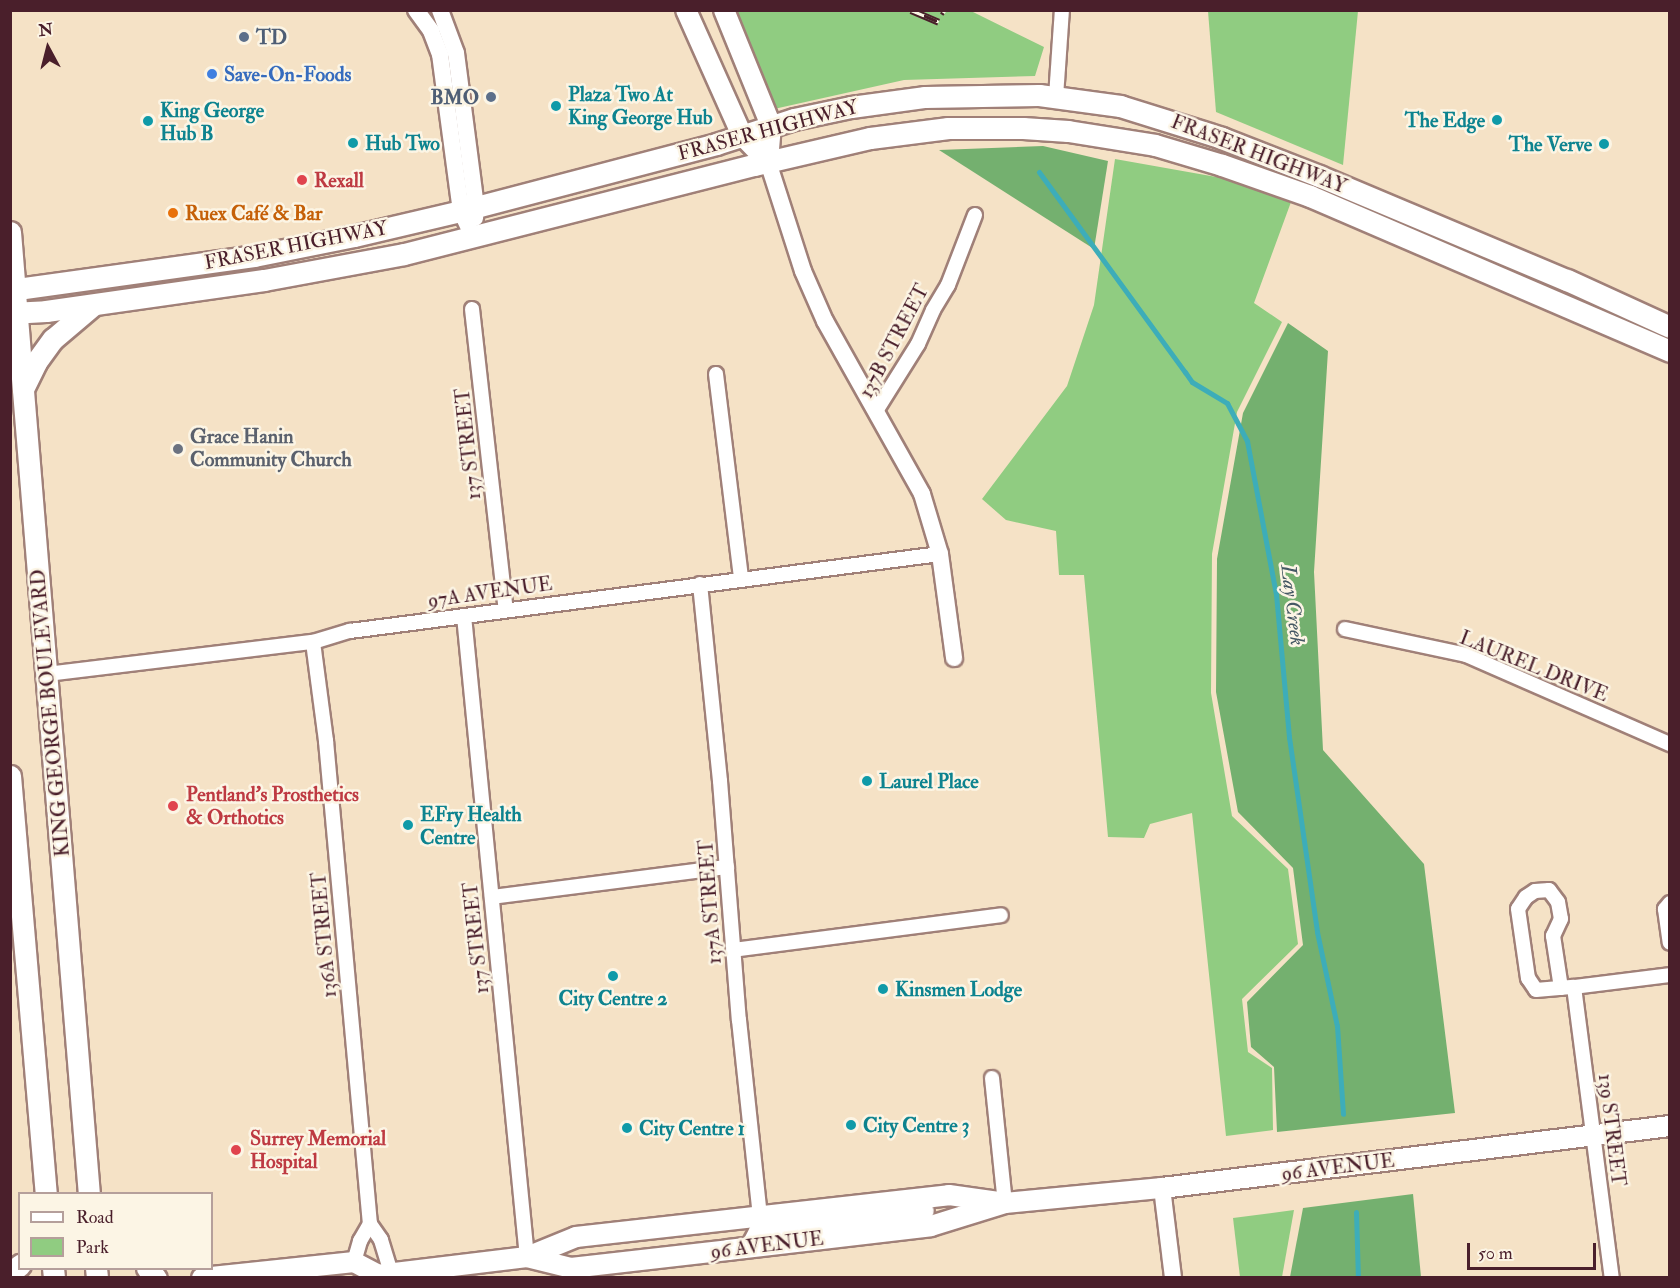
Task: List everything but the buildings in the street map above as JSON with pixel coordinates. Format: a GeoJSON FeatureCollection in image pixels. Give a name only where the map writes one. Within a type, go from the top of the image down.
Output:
{"type":"FeatureCollection","features":[{"type":"Feature","properties":{"kind":"main road"},"geometry":{"type":"LineString","coordinates":[[686,10],[742,135],[768,162]]}},
{"type":"Feature","properties":{"kind":"main road"},"geometry":{"type":"LineString","coordinates":[[724,10],[771,126],[768,162]]}},
{"type":"Feature","properties":{"kind":"main road","name":"FRASER HIGHWAY"},"geometry":{"type":"LineString","coordinates":[[13,289],[254,256],[469,209],[771,126],[851,107],[925,97],[1005,94],[1056,97],[1120,106],[1222,138],[1320,176],[1567,280],[1670,327]]}},
{"type":"Feature","properties":{"kind":"main road","name":"FRASER HIGHWAY"},"geometry":{"type":"LineString","coordinates":[[14,314],[94,305],[320,271],[473,237],[870,138],[948,128],[1023,128],[1068,131],[1155,145],[1310,196],[1670,351]]}},
{"type":"Feature","properties":{"kind":"main road","name":"KING GEORGE BOULEVARD"},"geometry":{"type":"LineString","coordinates":[[10,232],[14,314],[23,390],[89,1192]]}},
{"type":"Feature","properties":{"kind":"main road"},"geometry":{"type":"LineString","coordinates":[[23,390],[36,362],[53,339],[94,305]]}},
{"type":"Feature","properties":{"kind":"main road"},"geometry":{"type":"LineString","coordinates":[[10,776],[46,1192]]}},
{"type":"Feature","properties":{"kind":"main road","name":"96 AVENUE"},"geometry":{"type":"LineString","coordinates":[[527,1257],[571,1268],[932,1226],[1005,1203],[1162,1188],[1670,1126]]}},
{"type":"Feature","properties":{"kind":"main road"},"geometry":{"type":"LineString","coordinates":[[751,1247],[759,1232],[923,1212],[949,1195]]}},
{"type":"Feature","properties":{"kind":"main road","name":"96 AVENUE"},"geometry":{"type":"LineString","coordinates":[[381,1275],[527,1257],[568,1238],[949,1195],[1005,1203]]}},
{"type":"Feature","properties":{"kind":"main road"},"geometry":{"type":"LineString","coordinates":[[202,1278],[354,1262],[381,1275]]}},
{"type":"Feature","properties":{"kind":"street"},"geometry":{"type":"LineString","coordinates":[[416,10],[431,30],[440,54],[473,237]]}},
{"type":"Feature","properties":{"kind":"street"},"geometry":{"type":"LineString","coordinates":[[440,10],[456,53],[469,209]]}},
{"type":"Feature","properties":{"kind":"street"},"geometry":{"type":"LineString","coordinates":[[1056,97],[1062,10]]}},
{"type":"Feature","properties":{"kind":"street"},"geometry":{"type":"LineString","coordinates":[[768,162],[803,271],[825,321],[876,411]]}},
{"type":"Feature","properties":{"kind":"street","name":"137B STREET"},"geometry":{"type":"LineString","coordinates":[[954,658],[940,554],[922,494],[876,411],[918,344],[933,310],[948,285],[975,215]]}},
{"type":"Feature","properties":{"kind":"street","name":"137 STREET"},"geometry":{"type":"LineString","coordinates":[[472,309],[506,610]]}},
{"type":"Feature","properties":{"kind":"street"},"geometry":{"type":"LineString","coordinates":[[716,374],[741,579]]}},
{"type":"Feature","properties":{"kind":"street","name":"97A AVENUE"},"geometry":{"type":"LineString","coordinates":[[47,674],[314,642],[350,631],[940,554]]}},
{"type":"Feature","properties":{"kind":"street","name":"137A STREET"},"geometry":{"type":"LineString","coordinates":[[700,584],[760,1216]]}},
{"type":"Feature","properties":{"kind":"street","name":"137 STREET"},"geometry":{"type":"LineString","coordinates":[[464,616],[527,1257]]}},
{"type":"Feature","properties":{"kind":"street","name":"LAUREL DRIVE"},"geometry":{"type":"LineString","coordinates":[[1345,629],[1466,655],[1670,744]]}},
{"type":"Feature","properties":{"kind":"street","name":"136A STREET"},"geometry":{"type":"LineString","coordinates":[[314,642],[370,1224],[381,1240],[381,1275]]}},
{"type":"Feature","properties":{"kind":"street"},"geometry":{"type":"LineString","coordinates":[[492,897],[727,867]]}},
{"type":"Feature","properties":{"kind":"street","name":"139 STREET"},"geometry":{"type":"LineString","coordinates":[[1612,1278],[1593,1136],[1568,987],[1553,936],[1561,919],[1558,902],[1549,890],[1535,891],[1526,897],[1518,909],[1528,978],[1536,990],[1568,987],[1670,975]]}},
{"type":"Feature","properties":{"kind":"street"},"geometry":{"type":"LineString","coordinates":[[1670,903],[1665,909],[1670,943]]}},
{"type":"Feature","properties":{"kind":"street"},"geometry":{"type":"LineString","coordinates":[[733,950],[1001,915]]}},
{"type":"Feature","properties":{"kind":"street"},"geometry":{"type":"LineString","coordinates":[[992,1078],[1005,1203]]}},
{"type":"Feature","properties":{"kind":"street"},"geometry":{"type":"LineString","coordinates":[[1162,1188],[1173,1278]]}},
{"type":"Feature","properties":{"kind":"street"},"geometry":{"type":"LineString","coordinates":[[354,1262],[360,1241],[370,1224]]}},
{"type":"Feature","properties":{"kind":"green space"},"geometry":{"type":"Polygon","coordinates":[[[733,11],[971,11],[1044,47],[1035,76],[904,80],[774,109],[733,11]]]}},
{"type":"Feature","properties":{"kind":"green space"},"geometry":{"type":"Polygon","coordinates":[[[1208,11],[1358,11],[1343,165],[1216,112],[1208,11]]]}},
{"type":"Feature","properties":{"kind":"green space"},"geometry":{"type":"Polygon","coordinates":[[[1043,146],[1108,161],[1094,249],[939,150],[1043,146]]]}},
{"type":"Feature","properties":{"kind":"green space"},"geometry":{"type":"Polygon","coordinates":[[[1115,159],[1222,178],[1291,202],[1254,303],[1282,322],[1237,412],[1212,554],[1211,693],[1232,816],[1288,869],[1298,944],[1242,999],[1248,1052],[1272,1068],[1273,1130],[1226,1136],[1192,813],[1150,824],[1144,838],[1108,837],[1084,575],[1059,575],[1056,531],[1006,520],[982,499],[1067,386],[1094,305],[1115,159]]]}},
{"type":"Feature","properties":{"kind":"green space"},"geometry":{"type":"Polygon","coordinates":[[[1288,323],[1328,351],[1314,572],[1323,750],[1424,864],[1455,1113],[1277,1132],[1274,1067],[1251,1047],[1247,1002],[1303,945],[1293,868],[1238,812],[1216,692],[1217,559],[1243,413],[1288,323]]]}},
{"type":"Feature","properties":{"kind":"green space"},"geometry":{"type":"Polygon","coordinates":[[[1413,1194],[1421,1277],[1290,1277],[1303,1208],[1413,1194]]]}},
{"type":"Feature","properties":{"kind":"green space"},"geometry":{"type":"Polygon","coordinates":[[[1294,1210],[1282,1277],[1240,1277],[1233,1218],[1294,1210]]]}},
{"type":"Feature","properties":{"kind":"waterway","name":"Lay Creek"},"geometry":{"type":"LineString","coordinates":[[1039,172],[1192,382],[1227,403],[1247,441],[1276,594],[1289,737],[1317,932],[1337,1026],[1343,1114]]}},
{"type":"Feature","properties":{"kind":"waterway","name":"Lay Creek"},"geometry":{"type":"LineString","coordinates":[[1356,1212],[1358,1278]]}},
{"type":"Feature","properties":{"kind":"railway"},"geometry":{"type":"LineString","coordinates":[[911,10],[939,22]]}},
{"type":"Feature","properties":{"kind":"place","name":"TD"},"geometry":{"type":"Point","coordinates":[244,37]}},
{"type":"Feature","properties":{"kind":"place","name":"Save-On-Foods"},"geometry":{"type":"Point","coordinates":[212,74]}},
{"type":"Feature","properties":{"kind":"place","name":"BMO"},"geometry":{"type":"Point","coordinates":[491,97]}},
{"type":"Feature","properties":{"kind":"place","name":"Plaza Two At King George Hub"},"geometry":{"type":"Point","coordinates":[556,106]}},
{"type":"Feature","properties":{"kind":"place","name":"The Edge"},"geometry":{"type":"Point","coordinates":[1497,120]}},
{"type":"Feature","properties":{"kind":"place","name":"King George Hub B"},"geometry":{"type":"Point","coordinates":[148,121]}},
{"type":"Feature","properties":{"kind":"place","name":"Hub Two"},"geometry":{"type":"Point","coordinates":[353,143]}},
{"type":"Feature","properties":{"kind":"place","name":"The Verve"},"geometry":{"type":"Point","coordinates":[1604,144]}},
{"type":"Feature","properties":{"kind":"place","name":"Rexall"},"geometry":{"type":"Point","coordinates":[302,180]}},
{"type":"Feature","properties":{"kind":"place","name":"Ruex Café & Bar"},"geometry":{"type":"Point","coordinates":[173,213]}},
{"type":"Feature","properties":{"kind":"place","name":"Grace Hanin Community Church"},"geometry":{"type":"Point","coordinates":[178,449]}},
{"type":"Feature","properties":{"kind":"place","name":"Laurel Place"},"geometry":{"type":"Point","coordinates":[867,781]}},
{"type":"Feature","properties":{"kind":"place","name":"Pentland's Prosthetics & Orthotics"},"geometry":{"type":"Point","coordinates":[173,806]}},
{"type":"Feature","properties":{"kind":"place","name":"EFry Health Centre"},"geometry":{"type":"Point","coordinates":[408,825]}},
{"type":"Feature","properties":{"kind":"place","name":"City Centre 2"},"geometry":{"type":"Point","coordinates":[613,976]}},
{"type":"Feature","properties":{"kind":"place","name":"Kinsmen Lodge"},"geometry":{"type":"Point","coordinates":[883,989]}},
{"type":"Feature","properties":{"kind":"place","name":"City Centre 3"},"geometry":{"type":"Point","coordinates":[851,1125]}},
{"type":"Feature","properties":{"kind":"place","name":"City Centre 1"},"geometry":{"type":"Point","coordinates":[627,1128]}},
{"type":"Feature","properties":{"kind":"place","name":"Surrey Memorial Hospital"},"geometry":{"type":"Point","coordinates":[236,1150]}}]}
